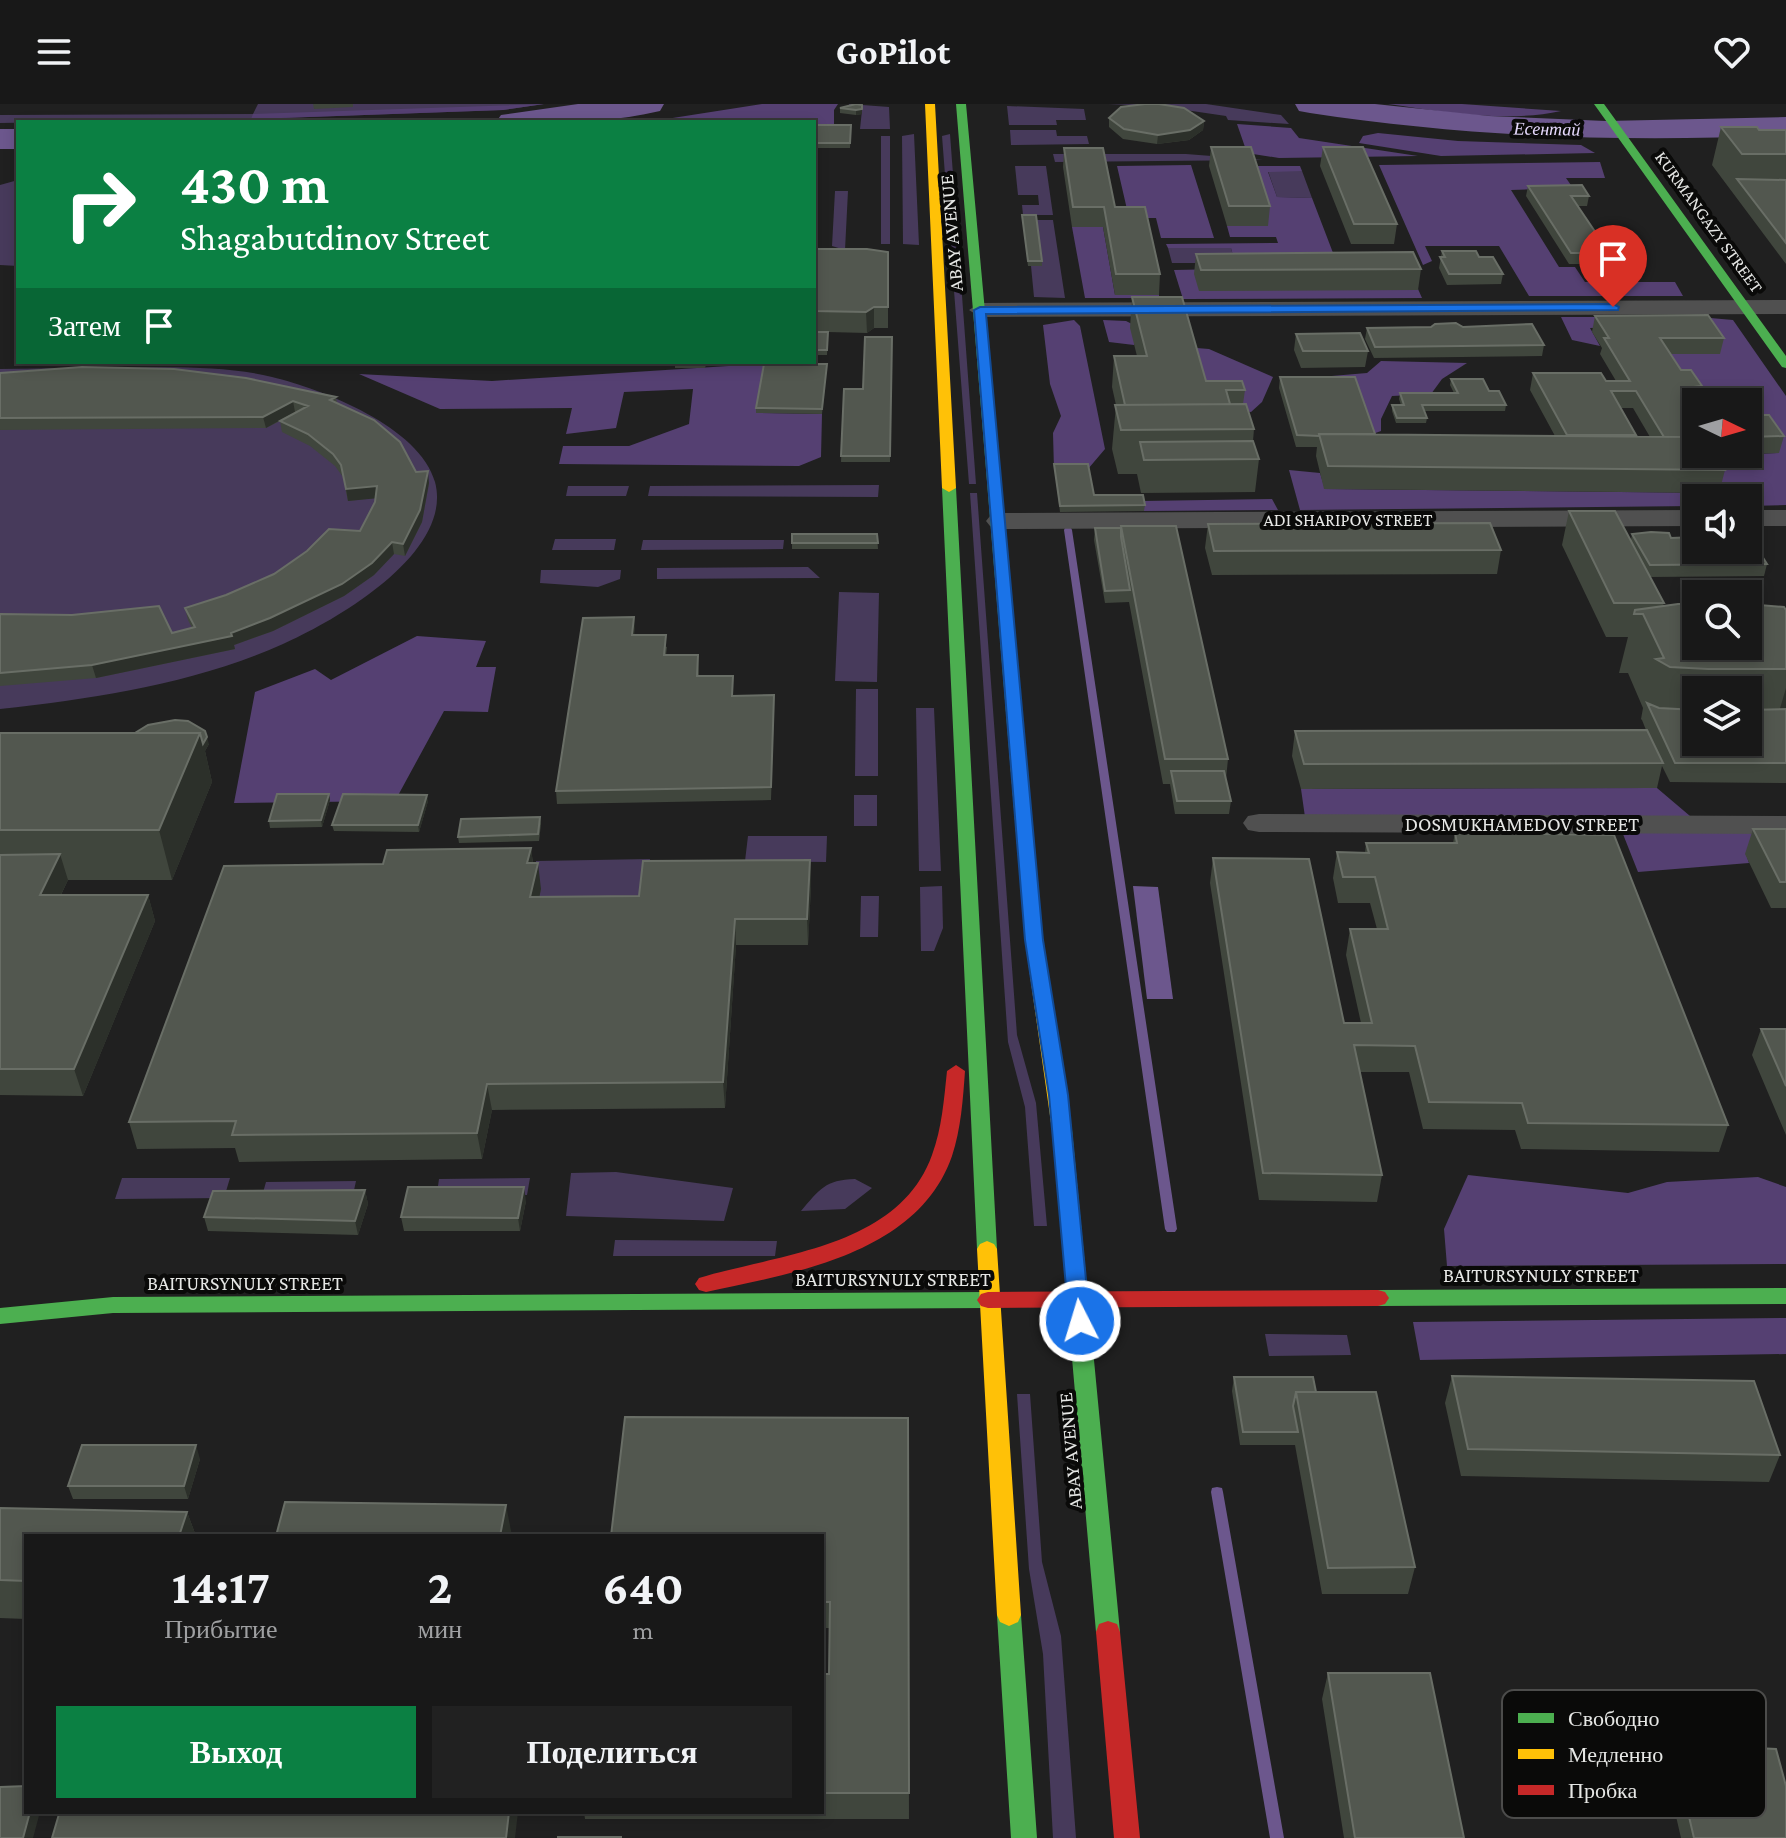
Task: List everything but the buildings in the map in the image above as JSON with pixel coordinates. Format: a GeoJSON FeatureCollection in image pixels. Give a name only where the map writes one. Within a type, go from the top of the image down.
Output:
{"type":"FeatureCollection","features":[{"type":"Feature","properties":{"kind":"main road","name":"ABAY AVENUE"},"geometry":{"type":"LineString","coordinates":[[930,104],[989,1300],[1024,1838]]}},
{"type":"Feature","properties":{"kind":"main road","name":"ABAY AVENUE"},"geometry":{"type":"LineString","coordinates":[[961,104],[1034,940],[1059,1095],[1127,1838]]}},
{"type":"Feature","properties":{"kind":"main road","name":"KURMANGAZY STREET"},"geometry":{"type":"LineString","coordinates":[[1599,104],[1786,364]]}},
{"type":"Feature","properties":{"kind":"main road"},"geometry":{"type":"LineString","coordinates":[[621,1302],[793,1264],[888,1225],[908,1206],[933,1176],[949,1132],[971,941]]}},
{"type":"Feature","properties":{"kind":"main road","name":"BAITURSYNULY STREET"},"geometry":{"type":"LineString","coordinates":[[0,1316],[113,1305],[1786,1296]]}},
{"type":"Feature","properties":{"kind":"street"},"geometry":{"type":"LineString","coordinates":[[980,310],[1786,307]]}},
{"type":"Feature","properties":{"kind":"street","name":"ADI SHARIPOV STREET"},"geometry":{"type":"LineString","coordinates":[[999,521],[1682,518]]}},
{"type":"Feature","properties":{"kind":"street"},"geometry":{"type":"LineString","coordinates":[[1762,518],[1786,518]]}},
{"type":"Feature","properties":{"kind":"street","name":"DOSMUKHAMEDOV STREET"},"geometry":{"type":"LineString","coordinates":[[1259,823],[1786,825]]}},
{"type":"Feature","properties":{"kind":"shaded area"},"geometry":{"type":"Polygon","coordinates":[[[258,104],[544,104],[503,110],[251,119],[16,120],[16,123],[0,123],[0,115],[253,114],[258,104]]]}},
{"type":"Feature","properties":{"kind":"shaded area"},"geometry":{"type":"Polygon","coordinates":[[[544,104],[503,110],[251,119],[253,114],[544,104]]]}},
{"type":"Feature","properties":{"kind":"shaded area"},"geometry":{"type":"Polygon","coordinates":[[[762,104],[838,104],[834,110],[834,130],[816,130],[816,120],[660,120],[762,104]]]}},
{"type":"Feature","properties":{"kind":"shaded area"},"geometry":{"type":"Polygon","coordinates":[[[849,104],[889,107],[890,129],[860,129],[862,110],[849,108],[849,104]]]}},
{"type":"Feature","properties":{"kind":"shaded area"},"geometry":{"type":"Polygon","coordinates":[[[1108,104],[1206,104],[1281,115],[1289,124],[1228,120],[1226,116],[1158,106],[1108,104]]]}},
{"type":"Feature","properties":{"kind":"shaded area"},"geometry":{"type":"Polygon","coordinates":[[[1388,104],[1462,104],[1561,111],[1497,116],[1388,104]]]}},
{"type":"Feature","properties":{"kind":"shaded area"},"geometry":{"type":"Polygon","coordinates":[[[1007,106],[1084,109],[1086,120],[1056,120],[1057,125],[1009,125],[1007,106]]]}},
{"type":"Feature","properties":{"kind":"shaded area"},"geometry":{"type":"Polygon","coordinates":[[[1237,124],[1291,128],[1299,138],[1418,156],[1279,158],[1234,151],[1245,147],[1237,124]]]}},
{"type":"Feature","properties":{"kind":"shaded area"},"geometry":{"type":"Polygon","coordinates":[[[1010,130],[1056,130],[1057,136],[1087,136],[1089,144],[1011,145],[1010,130]]]}},
{"type":"Feature","properties":{"kind":"shaded area"},"geometry":{"type":"Polygon","coordinates":[[[1378,133],[1458,141],[1581,145],[1595,153],[1441,156],[1359,143],[1363,136],[1378,133]]]}},
{"type":"Feature","properties":{"kind":"shaded area"},"geometry":{"type":"Polygon","coordinates":[[[914,134],[919,245],[903,244],[902,136],[914,134]]]}},
{"type":"Feature","properties":{"kind":"shaded area"},"geometry":{"type":"Polygon","coordinates":[[[950,134],[976,484],[969,484],[942,136],[950,134]]]}},
{"type":"Feature","properties":{"kind":"shaded area"},"geometry":{"type":"Polygon","coordinates":[[[881,136],[890,136],[890,244],[881,244],[881,136]]]}},
{"type":"Feature","properties":{"kind":"shaded area"},"geometry":{"type":"Polygon","coordinates":[[[1053,154],[1186,154],[1263,160],[1055,162],[1053,154]]]}},
{"type":"Feature","properties":{"kind":"shaded area"},"geometry":{"type":"Polygon","coordinates":[[[1600,162],[1605,178],[1566,178],[1573,188],[1511,190],[1559,267],[1575,267],[1585,282],[1675,282],[1683,296],[1529,296],[1499,246],[1425,246],[1432,261],[1423,265],[1379,165],[1600,162]]]}},
{"type":"Feature","properties":{"kind":"shaded area"},"geometry":{"type":"Polygon","coordinates":[[[1191,165],[1214,238],[1161,238],[1156,218],[1129,218],[1117,166],[1191,165]]]}},
{"type":"Feature","properties":{"kind":"shaded area"},"geometry":{"type":"Polygon","coordinates":[[[1015,166],[1046,166],[1053,215],[1023,215],[1022,205],[1039,205],[1038,195],[1018,195],[1015,166]]]}},
{"type":"Feature","properties":{"kind":"shaded area"},"geometry":{"type":"Polygon","coordinates":[[[1249,166],[1300,166],[1302,171],[1268,172],[1277,197],[1312,198],[1335,258],[1235,263],[1231,248],[1168,248],[1166,244],[1278,243],[1276,237],[1230,237],[1227,226],[1249,166]]]}},
{"type":"Feature","properties":{"kind":"shaded area"},"geometry":{"type":"Polygon","coordinates":[[[1268,171],[1302,171],[1312,198],[1277,197],[1268,171]]]}},
{"type":"Feature","properties":{"kind":"shaded area"},"geometry":{"type":"Polygon","coordinates":[[[16,181],[16,266],[0,265],[0,185],[16,181]]]}},
{"type":"Feature","properties":{"kind":"shaded area"},"geometry":{"type":"Polygon","coordinates":[[[835,191],[848,191],[845,250],[832,246],[835,191]]]}},
{"type":"Feature","properties":{"kind":"shaded area"},"geometry":{"type":"Polygon","coordinates":[[[1036,220],[1053,220],[1065,298],[1034,297],[1031,266],[1042,266],[1036,220]]]}},
{"type":"Feature","properties":{"kind":"shaded area"},"geometry":{"type":"Polygon","coordinates":[[[1072,227],[1103,227],[1115,295],[1159,295],[1159,298],[1085,298],[1072,227]]]}},
{"type":"Feature","properties":{"kind":"shaded area"},"geometry":{"type":"Polygon","coordinates":[[[1168,248],[1231,248],[1235,263],[1172,263],[1168,248]]]}},
{"type":"Feature","properties":{"kind":"shaded area"},"geometry":{"type":"Polygon","coordinates":[[[1223,269],[1418,289],[1422,298],[1183,299],[1174,270],[1223,269]]]}},
{"type":"Feature","properties":{"kind":"shaded area"},"geometry":{"type":"Polygon","coordinates":[[[1561,317],[1699,317],[1733,320],[1786,396],[1786,505],[1762,506],[1762,484],[1718,484],[1711,468],[1762,468],[1762,454],[1778,453],[1762,442],[1762,388],[1685,388],[1656,354],[1693,324],[1590,328],[1600,346],[1572,340],[1561,317]]]}},
{"type":"Feature","properties":{"kind":"shaded area"},"geometry":{"type":"Polygon","coordinates":[[[1074,320],[1080,326],[1105,449],[1088,469],[1054,470],[1053,433],[1061,416],[1050,384],[1043,325],[1074,320]]]}},
{"type":"Feature","properties":{"kind":"shaded area"},"geometry":{"type":"Polygon","coordinates":[[[1103,320],[1126,321],[1140,328],[1134,345],[1109,342],[1103,320]]]}},
{"type":"Feature","properties":{"kind":"shaded area"},"geometry":{"type":"Polygon","coordinates":[[[1184,347],[1209,349],[1273,377],[1262,402],[1251,412],[1200,404],[1184,347]]]}},
{"type":"Feature","properties":{"kind":"shaded area"},"geometry":{"type":"Polygon","coordinates":[[[1381,361],[1467,363],[1442,379],[1431,394],[1392,396],[1381,419],[1381,431],[1370,435],[1308,378],[1367,373],[1381,361]]]}},
{"type":"Feature","properties":{"kind":"shaded area"},"geometry":{"type":"Polygon","coordinates":[[[791,364],[791,370],[757,413],[822,414],[821,457],[799,466],[559,464],[563,446],[629,446],[689,424],[693,389],[624,392],[616,428],[566,434],[572,408],[440,409],[359,374],[492,381],[791,364]]]}},
{"type":"Feature","properties":{"kind":"shaded area"},"geometry":{"type":"Polygon","coordinates":[[[0,369],[224,369],[272,377],[342,401],[390,428],[426,462],[435,482],[436,508],[427,534],[386,581],[359,601],[305,633],[249,658],[144,687],[0,709],[0,369]]]}},
{"type":"Feature","properties":{"kind":"shaded area"},"geometry":{"type":"Polygon","coordinates":[[[1289,470],[1320,473],[1325,489],[1682,493],[1682,506],[1300,510],[1289,470]]]}},
{"type":"Feature","properties":{"kind":"shaded area"},"geometry":{"type":"Polygon","coordinates":[[[879,485],[878,497],[648,496],[650,486],[879,485]]]}},
{"type":"Feature","properties":{"kind":"shaded area"},"geometry":{"type":"Polygon","coordinates":[[[568,486],[629,486],[626,496],[566,496],[568,486]]]}},
{"type":"Feature","properties":{"kind":"shaded area"},"geometry":{"type":"Polygon","coordinates":[[[970,493],[977,493],[1017,1035],[1036,1103],[1047,1226],[1034,1226],[1025,1107],[1008,1042],[970,493]]]}},
{"type":"Feature","properties":{"kind":"shaded area"},"geometry":{"type":"Polygon","coordinates":[[[1272,499],[1278,510],[1144,511],[1142,501],[1272,499]]]}},
{"type":"Feature","properties":{"kind":"shaded area"},"geometry":{"type":"Polygon","coordinates":[[[555,539],[616,539],[614,550],[552,550],[555,539]]]}},
{"type":"Feature","properties":{"kind":"shaded area"},"geometry":{"type":"Polygon","coordinates":[[[643,540],[784,540],[783,549],[641,550],[643,540]]]}},
{"type":"Feature","properties":{"kind":"shaded area"},"geometry":{"type":"Polygon","coordinates":[[[808,567],[820,578],[657,579],[657,568],[808,567]]]}},
{"type":"Feature","properties":{"kind":"shaded area"},"geometry":{"type":"Polygon","coordinates":[[[541,570],[621,570],[620,579],[598,587],[540,583],[541,570]]]}},
{"type":"Feature","properties":{"kind":"shaded area"},"geometry":{"type":"Polygon","coordinates":[[[839,592],[879,593],[877,682],[835,681],[839,592]]]}},
{"type":"Feature","properties":{"kind":"shaded area"},"geometry":{"type":"Polygon","coordinates":[[[417,636],[486,641],[476,667],[496,667],[488,712],[444,711],[395,801],[234,803],[255,692],[315,669],[331,680],[417,636]]]}},
{"type":"Feature","properties":{"kind":"shaded area"},"geometry":{"type":"Polygon","coordinates":[[[856,689],[878,689],[878,776],[855,776],[856,689]]]}},
{"type":"Feature","properties":{"kind":"shaded area"},"geometry":{"type":"Polygon","coordinates":[[[916,708],[934,708],[941,871],[919,871],[916,708]]]}},
{"type":"Feature","properties":{"kind":"shaded area"},"geometry":{"type":"Polygon","coordinates":[[[1657,788],[1690,816],[1786,825],[1746,854],[1749,863],[1638,872],[1619,824],[1306,824],[1301,789],[1657,788]]]}},
{"type":"Feature","properties":{"kind":"shaded area"},"geometry":{"type":"Polygon","coordinates":[[[854,795],[877,795],[877,826],[854,826],[854,795]]]}},
{"type":"Feature","properties":{"kind":"shaded area"},"geometry":{"type":"Polygon","coordinates":[[[748,836],[827,836],[826,862],[745,861],[748,836]]]}},
{"type":"Feature","properties":{"kind":"shaded area"},"geometry":{"type":"Polygon","coordinates":[[[650,859],[641,922],[534,923],[536,861],[650,859]]]}},
{"type":"Feature","properties":{"kind":"shaded area"},"geometry":{"type":"Polygon","coordinates":[[[942,886],[943,928],[934,951],[921,951],[920,887],[942,886]]]}},
{"type":"Feature","properties":{"kind":"shaded area"},"geometry":{"type":"Polygon","coordinates":[[[1133,886],[1158,887],[1173,999],[1147,999],[1133,886]]]}},
{"type":"Feature","properties":{"kind":"shaded area"},"geometry":{"type":"Polygon","coordinates":[[[861,896],[879,896],[878,937],[860,937],[861,896]]]}},
{"type":"Feature","properties":{"kind":"shaded area"},"geometry":{"type":"Polygon","coordinates":[[[616,1172],[733,1188],[724,1221],[566,1216],[571,1173],[616,1172]]]}},
{"type":"Feature","properties":{"kind":"shaded area"},"geometry":{"type":"Polygon","coordinates":[[[1468,1175],[1628,1193],[1667,1182],[1758,1177],[1786,1187],[1786,1264],[1447,1266],[1444,1229],[1468,1175]]]}},
{"type":"Feature","properties":{"kind":"shaded area"},"geometry":{"type":"Polygon","coordinates":[[[122,1178],[230,1178],[224,1198],[115,1199],[122,1178]]]}},
{"type":"Feature","properties":{"kind":"shaded area"},"geometry":{"type":"Polygon","coordinates":[[[530,1178],[527,1195],[437,1193],[439,1179],[530,1178]]]}},
{"type":"Feature","properties":{"kind":"shaded area"},"geometry":{"type":"Polygon","coordinates":[[[855,1179],[872,1188],[845,1209],[801,1211],[824,1187],[837,1181],[855,1179]]]}},
{"type":"Feature","properties":{"kind":"shaded area"},"geometry":{"type":"Polygon","coordinates":[[[356,1181],[353,1195],[262,1196],[266,1182],[356,1181]]]}},
{"type":"Feature","properties":{"kind":"shaded area"},"geometry":{"type":"Polygon","coordinates":[[[615,1240],[777,1241],[775,1256],[613,1256],[615,1240]]]}},
{"type":"Feature","properties":{"kind":"shaded area"},"geometry":{"type":"Polygon","coordinates":[[[1786,1318],[1786,1354],[1420,1360],[1413,1322],[1786,1318]]]}},
{"type":"Feature","properties":{"kind":"shaded area"},"geometry":{"type":"Polygon","coordinates":[[[1265,1334],[1347,1335],[1351,1355],[1269,1356],[1265,1334]]]}},
{"type":"Feature","properties":{"kind":"shaded area"},"geometry":{"type":"Polygon","coordinates":[[[1017,1394],[1030,1394],[1042,1562],[1061,1636],[1076,1838],[1053,1838],[1043,1654],[1029,1569],[1017,1394]]]}},
{"type":"Feature","properties":{"kind":"waterway","name":"Есентай"},"geometry":{"type":"LineString","coordinates":[[527,120],[649,104]]}},
{"type":"Feature","properties":{"kind":"waterway","name":"Есентай"},"geometry":{"type":"LineString","coordinates":[[1310,104],[1430,120],[1547,128],[1665,130],[1786,126]]}},
{"type":"Feature","properties":{"kind":"waterway","name":"Есентай"},"geometry":{"type":"LineString","coordinates":[[0,139],[16,139]]}},
{"type":"Feature","properties":{"kind":"waterway"},"geometry":{"type":"LineString","coordinates":[[1068,530],[1171,1229]]}},
{"type":"Feature","properties":{"kind":"waterway"},"geometry":{"type":"LineString","coordinates":[[1217,1492],[1277,1838]]}},
{"type":"Feature","properties":{"kind":"traffic: fast"},"geometry":{"type":"LineString","coordinates":[[961,104],[1017,749]]}},
{"type":"Feature","properties":{"kind":"traffic: fast"},"geometry":{"type":"LineString","coordinates":[[1599,104],[1786,364]]}},
{"type":"Feature","properties":{"kind":"traffic: fast"},"geometry":{"type":"LineString","coordinates":[[949,488],[987,1249]]}},
{"type":"Feature","properties":{"kind":"traffic: fast"},"geometry":{"type":"LineString","coordinates":[[1062,1130],[1108,1632]]}},
{"type":"Feature","properties":{"kind":"traffic: fast"},"geometry":{"type":"LineString","coordinates":[[1378,1298],[1786,1296]]}},
{"type":"Feature","properties":{"kind":"traffic: fast"},"geometry":{"type":"LineString","coordinates":[[0,1316],[113,1305],[988,1300]]}},
{"type":"Feature","properties":{"kind":"traffic: fast"},"geometry":{"type":"LineString","coordinates":[[1009,1615],[1024,1838]]}},
{"type":"Feature","properties":{"kind":"traffic: slow"},"geometry":{"type":"LineString","coordinates":[[930,104],[949,488]]}},
{"type":"Feature","properties":{"kind":"traffic: slow"},"geometry":{"type":"LineString","coordinates":[[1017,749],[1034,940],[1062,1130]]}},
{"type":"Feature","properties":{"kind":"traffic: slow"},"geometry":{"type":"LineString","coordinates":[[987,1249],[1009,1615]]}},
{"type":"Feature","properties":{"kind":"traffic: jam"},"geometry":{"type":"LineString","coordinates":[[706,1284],[770,1270],[837,1250],[896,1217],[920,1194],[938,1166],[949,1132],[956,1071]]}},
{"type":"Feature","properties":{"kind":"traffic: jam"},"geometry":{"type":"LineString","coordinates":[[988,1300],[1378,1298]]}},
{"type":"Feature","properties":{"kind":"traffic: jam"},"geometry":{"type":"LineString","coordinates":[[1108,1632],[1127,1838]]}},
{"type":"Feature","properties":{"kind":"route"},"geometry":{"type":"LineString","coordinates":[[1080,1321],[1059,1095],[1034,940],[980,310],[1613,307]]}}]}
